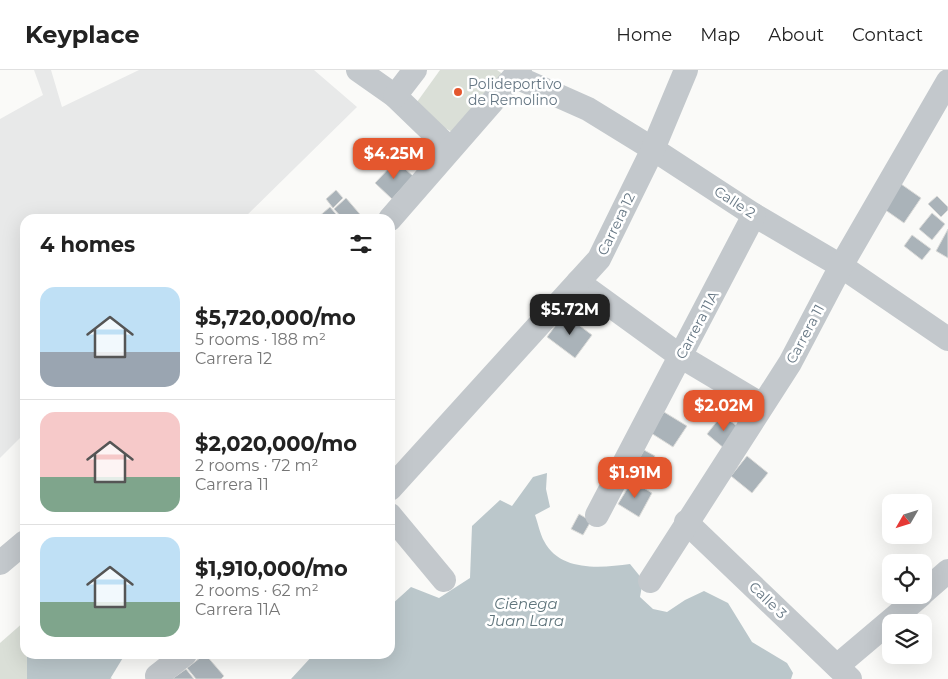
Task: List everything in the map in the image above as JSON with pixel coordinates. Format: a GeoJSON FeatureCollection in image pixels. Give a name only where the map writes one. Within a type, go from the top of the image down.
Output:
{"type":"FeatureCollection","features":[{"type":"Feature","properties":{"kind":"street"},"geometry":{"type":"LineString","coordinates":[[358,70],[395,96],[450,149]]}},
{"type":"Feature","properties":{"kind":"street"},"geometry":{"type":"LineString","coordinates":[[395,96],[415,70]]}},
{"type":"Feature","properties":{"kind":"street","name":"Carrera 12"},"geometry":{"type":"LineString","coordinates":[[395,483],[599,259],[653,149],[686,70]]}},
{"type":"Feature","properties":{"kind":"street"},"geometry":{"type":"LineString","coordinates":[[394,214],[518,73]]}},
{"type":"Feature","properties":{"kind":"street","name":"Calle 2"},"geometry":{"type":"LineString","coordinates":[[518,73],[588,109],[653,149],[754,215],[841,266],[948,339]]}},
{"type":"Feature","properties":{"kind":"street","name":"Carrera 11"},"geometry":{"type":"LineString","coordinates":[[650,581],[686,522],[790,363],[841,266],[948,81]]}},
{"type":"Feature","properties":{"kind":"street","name":"Carrera 11A"},"geometry":{"type":"LineString","coordinates":[[596,515],[754,215]]}},
{"type":"Feature","properties":{"kind":"street"},"geometry":{"type":"LineString","coordinates":[[578,282],[680,356],[762,405]]}},
{"type":"Feature","properties":{"kind":"street"},"geometry":{"type":"LineString","coordinates":[[395,521],[444,580]]}},
{"type":"Feature","properties":{"kind":"street","name":"Calle 3"},"geometry":{"type":"LineString","coordinates":[[686,522],[844,673]]}},
{"type":"Feature","properties":{"kind":"street"},"geometry":{"type":"LineString","coordinates":[[0,563],[20,546]]}},
{"type":"Feature","properties":{"kind":"street"},"geometry":{"type":"LineString","coordinates":[[932,585],[948,572]]}},
{"type":"Feature","properties":{"kind":"street"},"geometry":{"type":"LineString","coordinates":[[844,673],[912,604]]}},
{"type":"Feature","properties":{"kind":"street"},"geometry":{"type":"LineString","coordinates":[[159,677],[179,659]]}},
{"type":"Feature","properties":{"kind":"shaded area"},"geometry":{"type":"Polygon","coordinates":[[[34,70],[51,70],[62,107],[139,70],[314,70],[357,107],[248,214],[20,214],[20,438],[0,458],[0,119],[43,95],[34,70]]]}},
{"type":"Feature","properties":{"kind":"shaded area","name":"Polideportivo de Remolino"},"geometry":{"type":"Polygon","coordinates":[[[440,70],[497,70],[504,75],[459,136],[412,109],[440,70]]]}},
{"type":"Feature","properties":{"kind":"shaded area"},"geometry":{"type":"Polygon","coordinates":[[[20,625],[20,659],[100,659],[112,679],[0,679],[0,643],[20,625]]]}},
{"type":"Feature","properties":{"kind":"water","name":"Ciénega Juan Lara"},"geometry":{"type":"Polygon","coordinates":[[[547,473],[546,489],[550,507],[535,515],[543,538],[551,551],[560,558],[582,566],[630,564],[643,580],[640,597],[653,609],[667,612],[685,600],[704,591],[728,603],[752,642],[787,663],[793,673],[791,679],[291,679],[309,659],[395,659],[395,601],[411,587],[439,598],[470,578],[472,526],[500,500],[512,506],[533,477],[547,473]]]}},
{"type":"Feature","properties":{"kind":"water"},"geometry":{"type":"Polygon","coordinates":[[[27,659],[122,659],[110,679],[27,679],[27,659]]]}},
{"type":"Feature","properties":{"kind":"building"},"geometry":{"type":"Polygon","coordinates":[[[396,161],[413,176],[392,199],[375,183],[396,161]]]}},
{"type":"Feature","properties":{"kind":"building"},"geometry":{"type":"Polygon","coordinates":[[[901,184],[921,198],[904,223],[884,209],[901,184]]]}},
{"type":"Feature","properties":{"kind":"building"},"geometry":{"type":"Polygon","coordinates":[[[336,190],[343,198],[333,208],[326,199],[336,190]]]}},
{"type":"Feature","properties":{"kind":"building"},"geometry":{"type":"Polygon","coordinates":[[[937,196],[948,207],[948,210],[941,217],[928,204],[937,196]]]}},
{"type":"Feature","properties":{"kind":"building"},"geometry":{"type":"Polygon","coordinates":[[[346,198],[360,214],[338,214],[334,209],[346,198]]]}},
{"type":"Feature","properties":{"kind":"building"},"geometry":{"type":"Polygon","coordinates":[[[330,207],[336,214],[322,214],[330,207]]]}},
{"type":"Feature","properties":{"kind":"building"},"geometry":{"type":"Polygon","coordinates":[[[932,213],[945,224],[932,240],[919,229],[932,213]]]}},
{"type":"Feature","properties":{"kind":"building"},"geometry":{"type":"Polygon","coordinates":[[[948,229],[948,258],[936,251],[948,229]]]}},
{"type":"Feature","properties":{"kind":"building"},"geometry":{"type":"Polygon","coordinates":[[[912,235],[931,249],[922,260],[904,246],[912,235]]]}},
{"type":"Feature","properties":{"kind":"building"},"geometry":{"type":"Polygon","coordinates":[[[564,314],[592,335],[575,358],[547,337],[564,314]]]}},
{"type":"Feature","properties":{"kind":"building"},"geometry":{"type":"Polygon","coordinates":[[[725,384],[734,391],[725,403],[716,396],[725,384]]]}},
{"type":"Feature","properties":{"kind":"building"},"geometry":{"type":"Polygon","coordinates":[[[735,392],[755,405],[742,425],[722,412],[735,392]]]}},
{"type":"Feature","properties":{"kind":"building"},"geometry":{"type":"Polygon","coordinates":[[[664,412],[687,426],[673,447],[651,433],[664,412]]]}},
{"type":"Feature","properties":{"kind":"building"},"geometry":{"type":"Polygon","coordinates":[[[722,415],[741,429],[725,449],[707,434],[722,415]]]}},
{"type":"Feature","properties":{"kind":"building"},"geometry":{"type":"Polygon","coordinates":[[[644,450],[655,456],[644,476],[633,470],[644,450]]]}},
{"type":"Feature","properties":{"kind":"building"},"geometry":{"type":"Polygon","coordinates":[[[747,456],[768,473],[752,493],[731,476],[747,456]]]}},
{"type":"Feature","properties":{"kind":"building"},"geometry":{"type":"Polygon","coordinates":[[[632,481],[652,493],[639,517],[618,504],[632,481]]]}},
{"type":"Feature","properties":{"kind":"building"},"geometry":{"type":"Polygon","coordinates":[[[579,514],[591,521],[583,535],[571,529],[579,514]]]}},
{"type":"Feature","properties":{"kind":"building"},"geometry":{"type":"Polygon","coordinates":[[[199,659],[209,659],[224,676],[221,679],[196,679],[187,668],[199,659]]]}},
{"type":"Feature","properties":{"kind":"building"},"geometry":{"type":"Polygon","coordinates":[[[186,669],[194,679],[172,679],[186,669]]]}},
{"type":"Feature","properties":{"kind":"place","name":"Polideportivo de Remolino"},"geometry":{"type":"Point","coordinates":[458,92]}}]}
